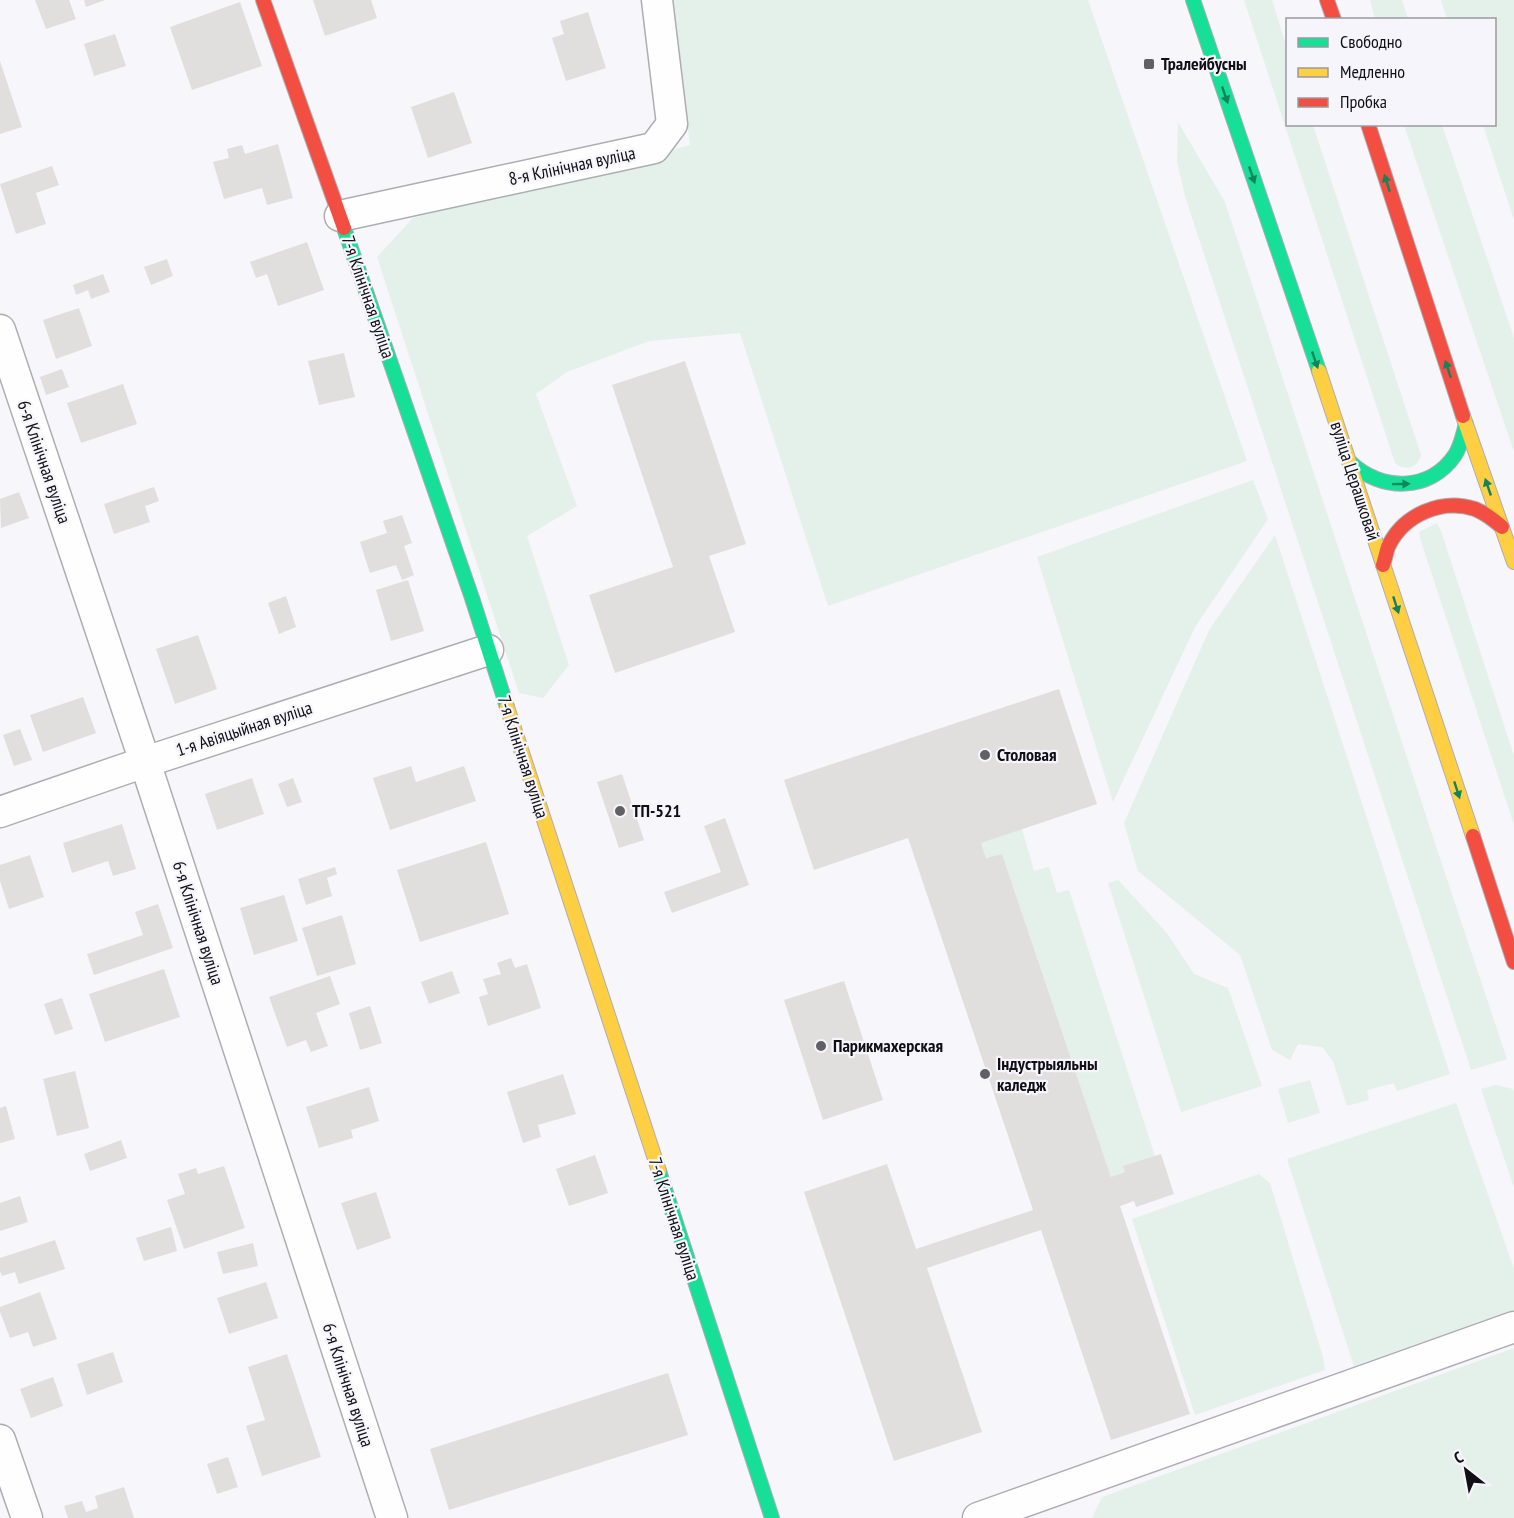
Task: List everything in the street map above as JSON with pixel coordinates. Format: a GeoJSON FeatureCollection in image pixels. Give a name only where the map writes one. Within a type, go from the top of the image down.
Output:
{"type":"FeatureCollection","features":[{"type":"Feature","properties":{"kind":"main road","name":"7-я Клінічная вуліца"},"geometry":{"type":"LineString","coordinates":[[263,0],[489,650],[772,1518]]}},
{"type":"Feature","properties":{"kind":"main road","name":"вуліца Церашковай"},"geometry":{"type":"LineString","coordinates":[[1193,0],[1350,462],[1514,962]]}},
{"type":"Feature","properties":{"kind":"main road"},"geometry":{"type":"LineString","coordinates":[[1327,0],[1333,18]]}},
{"type":"Feature","properties":{"kind":"main road"},"geometry":{"type":"LineString","coordinates":[[1369,126],[1466,424],[1514,562]]}},
{"type":"Feature","properties":{"kind":"main road"},"geometry":{"type":"LineString","coordinates":[[1350,462],[1363,474],[1379,482],[1397,485],[1430,478],[1444,468],[1455,455],[1466,424]]}},
{"type":"Feature","properties":{"kind":"main road"},"geometry":{"type":"LineString","coordinates":[[1383,565],[1388,548],[1397,532],[1409,520],[1425,511],[1441,506],[1474,509],[1502,527]]}},
{"type":"Feature","properties":{"kind":"street","name":"8-я Клінічная вуліца"},"geometry":{"type":"LineString","coordinates":[[340,216],[654,148],[672,124],[657,0]]}},
{"type":"Feature","properties":{"kind":"street","name":"6-я Клінічная вуліца"},"geometry":{"type":"LineString","coordinates":[[0,330],[145,762],[392,1518]]}},
{"type":"Feature","properties":{"kind":"street","name":"1-я Авіяцыйная вуліца"},"geometry":{"type":"LineString","coordinates":[[0,812],[145,762],[489,650]]}},
{"type":"Feature","properties":{"kind":"street"},"geometry":{"type":"LineString","coordinates":[[978,1518],[1514,1327]]}},
{"type":"Feature","properties":{"kind":"street"},"geometry":{"type":"LineString","coordinates":[[0,1440],[27,1518]]}},
{"type":"Feature","properties":{"kind":"shaded area"},"geometry":{"type":"Polygon","coordinates":[[[672,0],[1088,0],[1247,461],[828,606],[740,333],[649,341],[567,372],[536,394],[577,506],[527,536],[569,665],[543,698],[519,693],[377,257],[413,218],[690,145],[672,0]]]}},
{"type":"Feature","properties":{"kind":"shaded area"},"geometry":{"type":"Polygon","coordinates":[[[1244,0],[1272,0],[1286,45],[1286,126],[1313,126],[1421,455],[1417,463],[1411,467],[1399,466],[1395,463],[1244,0]]]}},
{"type":"Feature","properties":{"kind":"shaded area"},"geometry":{"type":"Polygon","coordinates":[[[1370,0],[1402,0],[1408,18],[1375,18],[1370,0]]]}},
{"type":"Feature","properties":{"kind":"shaded area"},"geometry":{"type":"Polygon","coordinates":[[[1441,0],[1514,0],[1514,220],[1483,126],[1496,126],[1496,18],[1447,18],[1441,0]]]}},
{"type":"Feature","properties":{"kind":"shaded area"},"geometry":{"type":"Polygon","coordinates":[[[1178,122],[1225,202],[1507,1059],[1471,1070],[1185,196],[1177,161],[1178,122]]]}},
{"type":"Feature","properties":{"kind":"shaded area"},"geometry":{"type":"Polygon","coordinates":[[[1404,126],[1442,126],[1514,338],[1514,452],[1404,126]]]}},
{"type":"Feature","properties":{"kind":"shaded area"},"geometry":{"type":"Polygon","coordinates":[[[1253,480],[1268,519],[1195,627],[1113,802],[1037,557],[1253,480]]]}},
{"type":"Feature","properties":{"kind":"shaded area"},"geometry":{"type":"Polygon","coordinates":[[[1437,523],[1514,756],[1514,825],[1420,538],[1419,532],[1437,523]]]}},
{"type":"Feature","properties":{"kind":"shaded area"},"geometry":{"type":"Polygon","coordinates":[[[1275,535],[1450,1074],[1397,1091],[1394,1083],[1367,1090],[1369,1100],[1347,1106],[1333,1061],[1322,1047],[1298,1044],[1290,1060],[1272,1050],[1240,955],[1138,871],[1124,823],[1209,630],[1275,535]]]}},
{"type":"Feature","properties":{"kind":"shaded area"},"geometry":{"type":"Polygon","coordinates":[[[1022,829],[1034,871],[1049,867],[1057,893],[1069,890],[1155,1156],[1124,1166],[1125,1172],[1111,1177],[1002,854],[986,858],[981,843],[1022,829]]]}},
{"type":"Feature","properties":{"kind":"shaded area"},"geometry":{"type":"Polygon","coordinates":[[[1118,880],[1166,932],[1194,974],[1228,988],[1262,1086],[1181,1112],[1108,883],[1118,880]]]}},
{"type":"Feature","properties":{"kind":"shaded area"},"geometry":{"type":"Polygon","coordinates":[[[1310,1080],[1320,1113],[1288,1123],[1278,1089],[1310,1080]]]}},
{"type":"Feature","properties":{"kind":"shaded area"},"geometry":{"type":"Polygon","coordinates":[[[1496,1085],[1513,1089],[1514,1092],[1514,1188],[1481,1089],[1496,1085]]]}},
{"type":"Feature","properties":{"kind":"shaded area"},"geometry":{"type":"Polygon","coordinates":[[[1456,1103],[1514,1269],[1514,1310],[1354,1366],[1287,1159],[1456,1103]]]}},
{"type":"Feature","properties":{"kind":"shaded area"},"geometry":{"type":"Polygon","coordinates":[[[1259,1174],[1270,1183],[1325,1370],[1195,1415],[1132,1219],[1259,1174]]]}},
{"type":"Feature","properties":{"kind":"shaded area"},"geometry":{"type":"Polygon","coordinates":[[[1514,1348],[1514,1518],[1092,1518],[1102,1497],[1514,1348]]]}},
{"type":"Feature","properties":{"kind":"building"},"geometry":{"type":"Polygon","coordinates":[[[35,0],[69,0],[76,19],[46,29],[35,0]]]}},
{"type":"Feature","properties":{"kind":"building"},"geometry":{"type":"Polygon","coordinates":[[[84,0],[105,0],[86,7],[84,0]]]}},
{"type":"Feature","properties":{"kind":"building"},"geometry":{"type":"Polygon","coordinates":[[[313,0],[371,0],[377,18],[325,36],[313,0]]]}},
{"type":"Feature","properties":{"kind":"building"},"geometry":{"type":"Polygon","coordinates":[[[240,2],[262,66],[192,90],[170,27],[240,2]]]}},
{"type":"Feature","properties":{"kind":"building"},"geometry":{"type":"Polygon","coordinates":[[[588,12],[606,68],[566,81],[552,38],[564,34],[560,21],[588,12]]]}},
{"type":"Feature","properties":{"kind":"building"},"geometry":{"type":"Polygon","coordinates":[[[115,34],[126,66],[94,76],[84,44],[115,34]]]}},
{"type":"Feature","properties":{"kind":"building"},"geometry":{"type":"Polygon","coordinates":[[[0,61],[22,127],[0,134],[0,61]]]}},
{"type":"Feature","properties":{"kind":"building"},"geometry":{"type":"Polygon","coordinates":[[[454,92],[472,143],[428,158],[411,107],[454,92]]]}},
{"type":"Feature","properties":{"kind":"building"},"geometry":{"type":"Polygon","coordinates":[[[278,144],[293,198],[267,205],[262,188],[224,199],[213,162],[229,158],[227,149],[242,145],[245,154],[278,144]]]}},
{"type":"Feature","properties":{"kind":"building"},"geometry":{"type":"Polygon","coordinates":[[[52,166],[59,185],[36,193],[46,224],[16,234],[0,184],[52,166]]]}},
{"type":"Feature","properties":{"kind":"building"},"geometry":{"type":"Polygon","coordinates":[[[307,242],[324,290],[278,306],[267,274],[256,278],[250,262],[307,242]]]}},
{"type":"Feature","properties":{"kind":"building"},"geometry":{"type":"Polygon","coordinates":[[[167,259],[173,276],[151,285],[144,267],[167,259]]]}},
{"type":"Feature","properties":{"kind":"building"},"geometry":{"type":"Polygon","coordinates":[[[103,274],[110,292],[91,299],[88,290],[76,295],[73,285],[103,274]]]}},
{"type":"Feature","properties":{"kind":"building"},"geometry":{"type":"Polygon","coordinates":[[[79,308],[92,346],[56,359],[43,320],[79,308]]]}},
{"type":"Feature","properties":{"kind":"building"},"geometry":{"type":"Polygon","coordinates":[[[344,353],[355,397],[319,405],[308,361],[344,353]]]}},
{"type":"Feature","properties":{"kind":"building"},"geometry":{"type":"Polygon","coordinates":[[[685,361],[746,544],[709,556],[735,632],[615,673],[589,595],[673,567],[612,385],[685,361]]]}},
{"type":"Feature","properties":{"kind":"building"},"geometry":{"type":"Polygon","coordinates":[[[62,369],[69,387],[46,395],[40,377],[62,369]]]}},
{"type":"Feature","properties":{"kind":"building"},"geometry":{"type":"Polygon","coordinates":[[[123,384],[137,424],[81,443],[67,403],[123,384]]]}},
{"type":"Feature","properties":{"kind":"building"},"geometry":{"type":"Polygon","coordinates":[[[154,487],[159,501],[145,506],[150,522],[114,534],[104,504],[154,487]]]}},
{"type":"Feature","properties":{"kind":"building"},"geometry":{"type":"Polygon","coordinates":[[[19,492],[29,518],[1,528],[0,499],[19,492]]]}},
{"type":"Feature","properties":{"kind":"building"},"geometry":{"type":"Polygon","coordinates":[[[402,515],[412,543],[404,546],[414,575],[402,580],[396,565],[370,573],[360,542],[387,533],[383,521],[402,515]]]}},
{"type":"Feature","properties":{"kind":"building"},"geometry":{"type":"Polygon","coordinates":[[[408,580],[424,631],[391,641],[376,590],[408,580]]]}},
{"type":"Feature","properties":{"kind":"building"},"geometry":{"type":"Polygon","coordinates":[[[286,596],[296,627],[279,634],[268,603],[286,596]]]}},
{"type":"Feature","properties":{"kind":"building"},"geometry":{"type":"Polygon","coordinates":[[[198,635],[217,689],[175,704],[156,649],[198,635]]]}},
{"type":"Feature","properties":{"kind":"building"},"geometry":{"type":"Polygon","coordinates":[[[1059,689],[1097,804],[981,843],[986,858],[1002,854],[1111,1177],[1125,1172],[1123,1166],[1161,1154],[1174,1194],[1136,1207],[1134,1201],[1120,1206],[1190,1414],[1111,1440],[1041,1230],[927,1268],[982,1432],[894,1461],[804,1192],[887,1164],[916,1249],[1033,1210],[908,838],[814,870],[784,780],[1059,689]]]}},
{"type":"Feature","properties":{"kind":"building"},"geometry":{"type":"Polygon","coordinates":[[[83,697],[96,733],[43,752],[30,715],[83,697]]]}},
{"type":"Feature","properties":{"kind":"building"},"geometry":{"type":"Polygon","coordinates":[[[20,729],[32,760],[14,766],[3,735],[20,729]]]}},
{"type":"Feature","properties":{"kind":"building"},"geometry":{"type":"Polygon","coordinates":[[[411,766],[416,782],[464,766],[476,801],[390,830],[373,778],[411,766]]]}},
{"type":"Feature","properties":{"kind":"building","name":"ТП-521"},"geometry":{"type":"Polygon","coordinates":[[[622,774],[644,840],[619,848],[597,782],[622,774]]]}},
{"type":"Feature","properties":{"kind":"building"},"geometry":{"type":"Polygon","coordinates":[[[252,778],[264,814],[217,830],[205,794],[252,778]]]}},
{"type":"Feature","properties":{"kind":"building"},"geometry":{"type":"Polygon","coordinates":[[[293,778],[302,802],[287,807],[278,784],[293,778]]]}},
{"type":"Feature","properties":{"kind":"building"},"geometry":{"type":"Polygon","coordinates":[[[725,818],[749,885],[672,913],[664,892],[721,872],[704,826],[725,818]]]}},
{"type":"Feature","properties":{"kind":"building"},"geometry":{"type":"Polygon","coordinates":[[[122,824],[136,869],[113,876],[108,861],[72,873],[63,843],[122,824]]]}},
{"type":"Feature","properties":{"kind":"building"},"geometry":{"type":"Polygon","coordinates":[[[486,842],[509,914],[420,942],[397,870],[486,842]]]}},
{"type":"Feature","properties":{"kind":"building"},"geometry":{"type":"Polygon","coordinates":[[[30,855],[44,897],[9,909],[0,881],[0,865],[30,855]]]}},
{"type":"Feature","properties":{"kind":"building"},"geometry":{"type":"Polygon","coordinates":[[[335,867],[337,874],[327,878],[332,896],[306,905],[298,879],[335,867]]]}},
{"type":"Feature","properties":{"kind":"building"},"geometry":{"type":"Polygon","coordinates":[[[284,895],[298,941],[254,955],[240,908],[284,895]]]}},
{"type":"Feature","properties":{"kind":"building"},"geometry":{"type":"Polygon","coordinates":[[[158,904],[173,948],[94,975],[87,954],[143,935],[135,912],[158,904]]]}},
{"type":"Feature","properties":{"kind":"building"},"geometry":{"type":"Polygon","coordinates":[[[342,915],[356,964],[317,976],[302,928],[342,915]]]}},
{"type":"Feature","properties":{"kind":"building"},"geometry":{"type":"Polygon","coordinates":[[[511,958],[515,968],[527,964],[541,1008],[488,1026],[479,997],[488,994],[483,979],[501,974],[497,963],[511,958]]]}},
{"type":"Feature","properties":{"kind":"building"},"geometry":{"type":"Polygon","coordinates":[[[164,969],[180,1017],[105,1042],[89,994],[164,969]]]}},
{"type":"Feature","properties":{"kind":"building"},"geometry":{"type":"Polygon","coordinates":[[[452,971],[460,993],[429,1004],[421,982],[452,971]]]}},
{"type":"Feature","properties":{"kind":"building"},"geometry":{"type":"Polygon","coordinates":[[[330,976],[340,1004],[316,1013],[328,1046],[311,1052],[306,1040],[287,1047],[269,997],[330,976]]]}},
{"type":"Feature","properties":{"kind":"building"},"geometry":{"type":"Polygon","coordinates":[[[844,981],[883,1100],[823,1120],[784,1000],[844,981]]]}},
{"type":"Feature","properties":{"kind":"building"},"geometry":{"type":"Polygon","coordinates":[[[62,998],[73,1029],[55,1035],[44,1004],[62,998]]]}},
{"type":"Feature","properties":{"kind":"building"},"geometry":{"type":"Polygon","coordinates":[[[370,1006],[382,1043],[360,1050],[349,1013],[370,1006]]]}},
{"type":"Feature","properties":{"kind":"building"},"geometry":{"type":"Polygon","coordinates":[[[75,1071],[89,1128],[57,1136],[43,1079],[75,1071]]]}},
{"type":"Feature","properties":{"kind":"building"},"geometry":{"type":"Polygon","coordinates":[[[563,1074],[576,1114],[538,1125],[541,1137],[523,1143],[507,1092],[563,1074]]]}},
{"type":"Feature","properties":{"kind":"building"},"geometry":{"type":"Polygon","coordinates":[[[369,1087],[379,1121],[351,1130],[353,1138],[319,1148],[306,1107],[369,1087]]]}},
{"type":"Feature","properties":{"kind":"building"},"geometry":{"type":"Polygon","coordinates":[[[6,1106],[15,1139],[0,1143],[0,1108],[6,1106]]]}},
{"type":"Feature","properties":{"kind":"building"},"geometry":{"type":"Polygon","coordinates":[[[121,1140],[127,1158],[90,1171],[84,1154],[121,1140]]]}},
{"type":"Feature","properties":{"kind":"building"},"geometry":{"type":"Polygon","coordinates":[[[595,1155],[608,1193],[569,1206],[556,1169],[595,1155]]]}},
{"type":"Feature","properties":{"kind":"building"},"geometry":{"type":"Polygon","coordinates":[[[224,1166],[245,1228],[184,1249],[167,1200],[185,1194],[178,1174],[196,1168],[198,1174],[224,1166]]]}},
{"type":"Feature","properties":{"kind":"building"},"geometry":{"type":"Polygon","coordinates":[[[376,1192],[391,1238],[357,1250],[341,1203],[376,1192]]]}},
{"type":"Feature","properties":{"kind":"building"},"geometry":{"type":"Polygon","coordinates":[[[20,1196],[28,1222],[0,1231],[0,1203],[20,1196]]]}},
{"type":"Feature","properties":{"kind":"building"},"geometry":{"type":"Polygon","coordinates":[[[171,1227],[177,1251],[144,1261],[136,1238],[171,1227]]]}},
{"type":"Feature","properties":{"kind":"building"},"geometry":{"type":"Polygon","coordinates":[[[55,1240],[65,1269],[19,1284],[15,1272],[2,1276],[0,1258],[55,1240]]]}},
{"type":"Feature","properties":{"kind":"building"},"geometry":{"type":"Polygon","coordinates":[[[253,1243],[258,1266],[223,1274],[217,1252],[253,1243]]]}},
{"type":"Feature","properties":{"kind":"building"},"geometry":{"type":"Polygon","coordinates":[[[266,1282],[278,1318],[229,1334],[217,1298],[266,1282]]]}},
{"type":"Feature","properties":{"kind":"building"},"geometry":{"type":"Polygon","coordinates":[[[40,1292],[57,1339],[33,1347],[28,1332],[10,1338],[0,1307],[40,1292]]]}},
{"type":"Feature","properties":{"kind":"building"},"geometry":{"type":"Polygon","coordinates":[[[113,1352],[123,1382],[87,1395],[77,1364],[113,1352]]]}},
{"type":"Feature","properties":{"kind":"building"},"geometry":{"type":"Polygon","coordinates":[[[287,1354],[321,1457],[262,1476],[246,1426],[265,1420],[248,1367],[287,1354]]]}},
{"type":"Feature","properties":{"kind":"building"},"geometry":{"type":"Polygon","coordinates":[[[668,1373],[688,1435],[449,1510],[430,1449],[668,1373]]]}},
{"type":"Feature","properties":{"kind":"building"},"geometry":{"type":"Polygon","coordinates":[[[53,1377],[63,1406],[31,1418],[20,1389],[53,1377]]]}},
{"type":"Feature","properties":{"kind":"building"},"geometry":{"type":"Polygon","coordinates":[[[228,1457],[238,1487],[217,1494],[207,1464],[228,1457]]]}},
{"type":"Feature","properties":{"kind":"building"},"geometry":{"type":"Polygon","coordinates":[[[124,1487],[134,1518],[68,1518],[64,1506],[82,1501],[86,1512],[98,1508],[95,1496],[124,1487]]]}},
{"type":"Feature","properties":{"kind":"traffic: fast"},"geometry":{"type":"LineString","coordinates":[[1193,0],[1319,371]]}},
{"type":"Feature","properties":{"kind":"traffic: fast"},"geometry":{"type":"LineString","coordinates":[[344,228],[472,598],[507,707]]}},
{"type":"Feature","properties":{"kind":"traffic: fast"},"geometry":{"type":"LineString","coordinates":[[1350,462],[1362,472],[1390,483],[1405,484],[1419,481],[1445,467],[1455,455],[1466,424]]}},
{"type":"Feature","properties":{"kind":"traffic: fast"},"geometry":{"type":"LineString","coordinates":[[659,1171],[772,1518]]}},
{"type":"Feature","properties":{"kind":"traffic: slow"},"geometry":{"type":"LineString","coordinates":[[1319,371],[1473,836]]}},
{"type":"Feature","properties":{"kind":"traffic: slow"},"geometry":{"type":"LineString","coordinates":[[1463,416],[1514,562]]}},
{"type":"Feature","properties":{"kind":"traffic: slow"},"geometry":{"type":"LineString","coordinates":[[507,707],[659,1171]]}},
{"type":"Feature","properties":{"kind":"traffic: jam"},"geometry":{"type":"LineString","coordinates":[[263,0],[344,228]]}},
{"type":"Feature","properties":{"kind":"traffic: jam"},"geometry":{"type":"LineString","coordinates":[[1327,0],[1333,18]]}},
{"type":"Feature","properties":{"kind":"traffic: jam"},"geometry":{"type":"LineString","coordinates":[[1369,126],[1463,416]]}},
{"type":"Feature","properties":{"kind":"traffic: jam"},"geometry":{"type":"LineString","coordinates":[[1383,565],[1388,547],[1403,526],[1413,518],[1436,508],[1462,506],[1475,509],[1502,527]]}},
{"type":"Feature","properties":{"kind":"traffic: jam"},"geometry":{"type":"LineString","coordinates":[[1473,836],[1514,962]]}},
{"type":"Feature","properties":{"kind":"place","name":"Тралейбусны"},"geometry":{"type":"Point","coordinates":[1149,64]}},
{"type":"Feature","properties":{"kind":"place","name":"Столовая"},"geometry":{"type":"Point","coordinates":[985,755]}},
{"type":"Feature","properties":{"kind":"place","name":"ТП-521"},"geometry":{"type":"Point","coordinates":[620,811]}},
{"type":"Feature","properties":{"kind":"place","name":"Парикмахерская"},"geometry":{"type":"Point","coordinates":[821,1046]}},
{"type":"Feature","properties":{"kind":"place","name":"Індустрыяльны каледж"},"geometry":{"type":"Point","coordinates":[985,1074]}}]}
